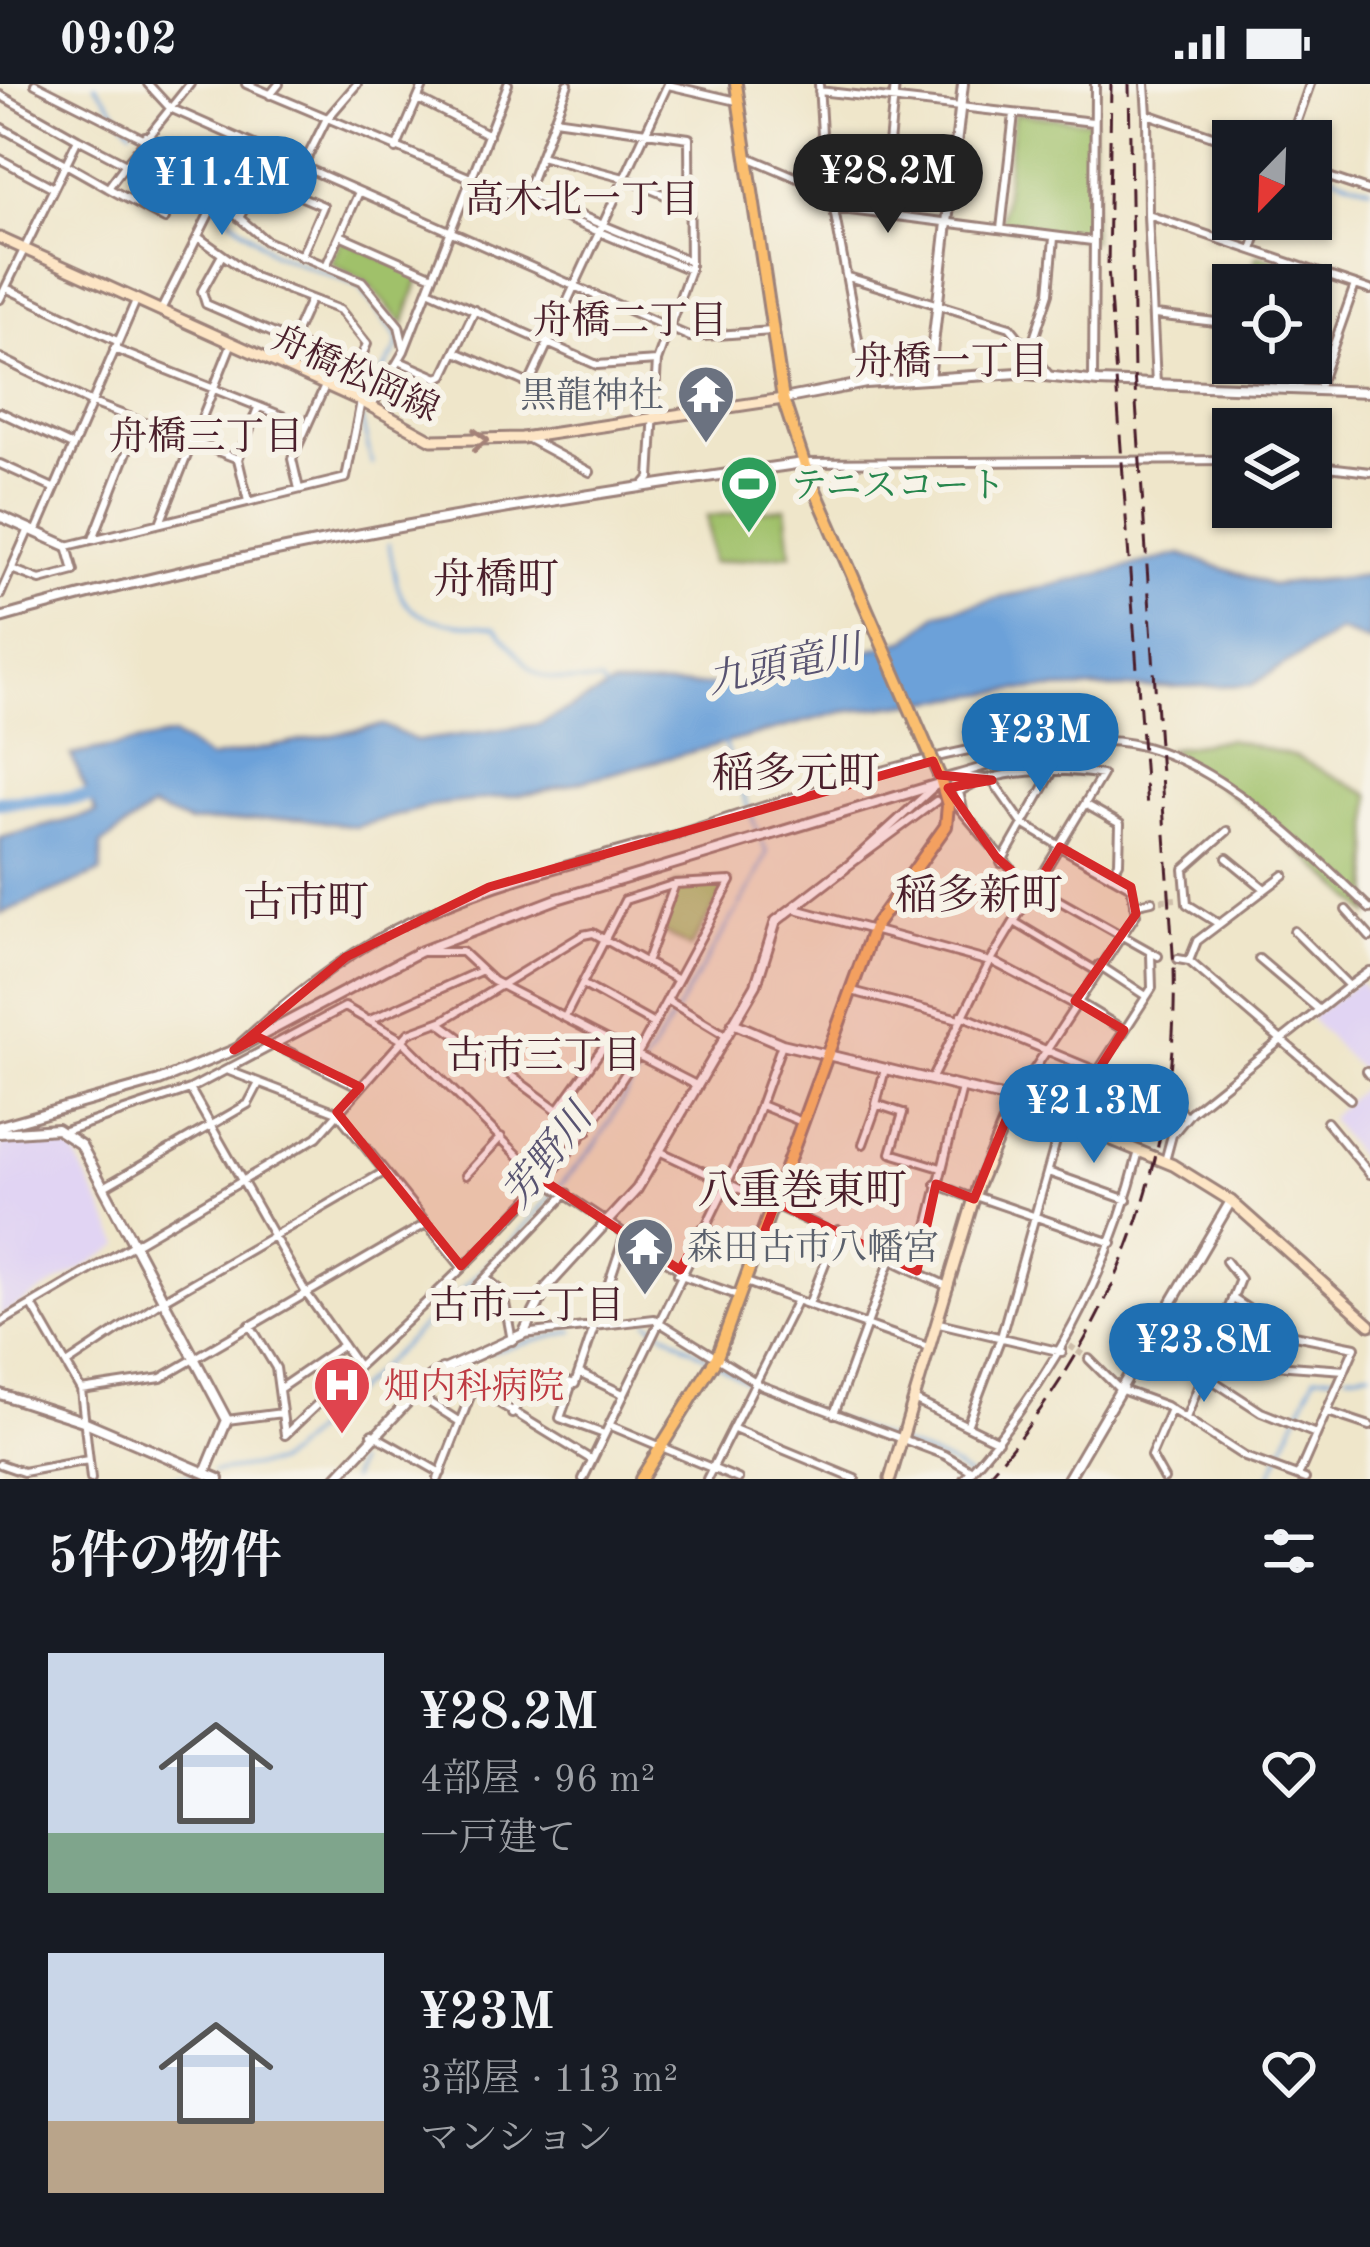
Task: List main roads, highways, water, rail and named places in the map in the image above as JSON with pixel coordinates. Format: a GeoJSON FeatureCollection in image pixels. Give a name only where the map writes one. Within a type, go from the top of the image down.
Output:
{"type":"FeatureCollection","features":[{"type":"Feature","properties":{"kind":"main road"},"geometry":{"type":"LineString","coordinates":[[641,1479],[717,1357],[874,927],[945,830],[948,805],[942,780],[805,466],[783,399],[736,84]]}},
{"type":"Feature","properties":{"kind":"main road","name":"舟橋松岡線"},"geometry":{"type":"LineString","coordinates":[[0,238],[366,404],[432,440],[527,438],[783,399]]}},
{"type":"Feature","properties":{"kind":"main road"},"geometry":{"type":"LineString","coordinates":[[890,1479],[975,1197],[1015,1100],[1165,1162],[1231,1201],[1370,1325]]}},
{"type":"Feature","properties":{"kind":"water"},"geometry":{"type":"Polygon","coordinates":[[[1181,554],[1271,585],[1370,575],[1370,642],[1339,631],[1252,685],[1017,690],[842,712],[537,793],[435,805],[355,827],[300,818],[190,823],[152,808],[101,845],[101,872],[0,914],[0,838],[96,813],[71,755],[173,735],[209,759],[383,725],[417,741],[540,724],[613,686],[731,685],[908,640],[938,613],[1181,554]]]}},
{"type":"Feature","properties":{"kind":"waterway"},"geometry":{"type":"LineString","coordinates":[[95,84],[131,130]]}},
{"type":"Feature","properties":{"kind":"waterway"},"geometry":{"type":"LineString","coordinates":[[145,146],[272,253],[359,286],[398,338],[398,347],[368,395]]}},
{"type":"Feature","properties":{"kind":"waterway"},"geometry":{"type":"LineString","coordinates":[[1332,174],[1370,188]]}},
{"type":"Feature","properties":{"kind":"waterway"},"geometry":{"type":"LineString","coordinates":[[361,417],[372,464]]}},
{"type":"Feature","properties":{"kind":"waterway"},"geometry":{"type":"LineString","coordinates":[[389,544],[399,590],[412,609],[437,620],[496,628],[538,673],[560,680],[600,682],[606,689]]}},
{"type":"Feature","properties":{"kind":"waterway","name":"芳野川"},"geometry":{"type":"LineString","coordinates":[[723,741],[758,833]]}},
{"type":"Feature","properties":{"kind":"waterway","name":"九頭竜川"},"geometry":{"type":"LineString","coordinates":[[0,802],[103,796]]}},
{"type":"Feature","properties":{"kind":"waterway","name":"芳野川"},"geometry":{"type":"LineString","coordinates":[[213,1472],[275,1463],[289,1454],[512,1241],[596,1144],[754,882],[767,853],[762,842]]}},
{"type":"Feature","properties":{"kind":"waterway"},"geometry":{"type":"LineString","coordinates":[[648,1322],[761,1391],[947,1462],[973,1479]]}},
{"type":"Feature","properties":{"kind":"waterway"},"geometry":{"type":"LineString","coordinates":[[491,1352],[574,1331]]}},
{"type":"Feature","properties":{"kind":"waterway"},"geometry":{"type":"LineString","coordinates":[[1347,1374],[1370,1371]]}},
{"type":"Feature","properties":{"kind":"waterway"},"geometry":{"type":"LineString","coordinates":[[423,1391],[450,1372]]}},
{"type":"Feature","properties":{"kind":"waterway"},"geometry":{"type":"LineString","coordinates":[[1269,1479],[1315,1376],[1338,1375]]}},
{"type":"Feature","properties":{"kind":"waterway"},"geometry":{"type":"LineString","coordinates":[[351,1479],[356,1463]]}},
{"type":"Feature","properties":{"kind":"waterway","name":"芳野川"},"geometry":{"type":"LineString","coordinates":[[163,1479],[197,1474]]}},
{"type":"Feature","properties":{"kind":"tunnel"},"geometry":{"type":"LineString","coordinates":[[1152,901],[1177,899]]}},
{"type":"Feature","properties":{"kind":"tunnel"},"geometry":{"type":"LineString","coordinates":[[1070,1346],[1089,1359]]}},
{"type":"Feature","properties":{"kind":"railway"},"geometry":{"type":"LineString","coordinates":[[1111,84],[1108,268],[1147,808]]}},
{"type":"Feature","properties":{"kind":"railway"},"geometry":{"type":"LineString","coordinates":[[985,1479],[1070,1365],[1130,1242],[1165,1110],[1173,1040],[1174,968],[1134,373],[1129,84]]}},
{"type":"Feature","properties":{"kind":"place","name":"黒龍神社"},"geometry":{"type":"Point","coordinates":[706,445]}},
{"type":"Feature","properties":{"kind":"place","name":"テニスコート"},"geometry":{"type":"Point","coordinates":[749,535]}},
{"type":"Feature","properties":{"kind":"place","name":"森田古市八幡宮"},"geometry":{"type":"Point","coordinates":[645,1297]}},
{"type":"Feature","properties":{"kind":"place","name":"畑内科病院"},"geometry":{"type":"Point","coordinates":[342,1436]}},
{"type":"Feature","properties":{"kind":"district","name":"高木北一丁目"},"geometry":{"type":"Point","coordinates":[582,198]}},
{"type":"Feature","properties":{"kind":"district","name":"舟橋二丁目"},"geometry":{"type":"Point","coordinates":[630,319]}},
{"type":"Feature","properties":{"kind":"district","name":"舟橋一丁目"},"geometry":{"type":"Point","coordinates":[951,360]}},
{"type":"Feature","properties":{"kind":"district","name":"舟橋三丁目"},"geometry":{"type":"Point","coordinates":[206,435]}},
{"type":"Feature","properties":{"kind":"district","name":"舟橋町"},"geometry":{"type":"Point","coordinates":[496,578]}},
{"type":"Feature","properties":{"kind":"district","name":"稲多元町"},"geometry":{"type":"Point","coordinates":[796,772]}},
{"type":"Feature","properties":{"kind":"district","name":"稲多新町"},"geometry":{"type":"Point","coordinates":[979,894]}},
{"type":"Feature","properties":{"kind":"district","name":"古市町"},"geometry":{"type":"Point","coordinates":[306,901]}},
{"type":"Feature","properties":{"kind":"district","name":"古市三丁目"},"geometry":{"type":"Point","coordinates":[544,1054]}},
{"type":"Feature","properties":{"kind":"district","name":"八重巻東町"},"geometry":{"type":"Point","coordinates":[802,1189]}},
{"type":"Feature","properties":{"kind":"district","name":"古市二丁目"},"geometry":{"type":"Point","coordinates":[527,1304]}}]}
